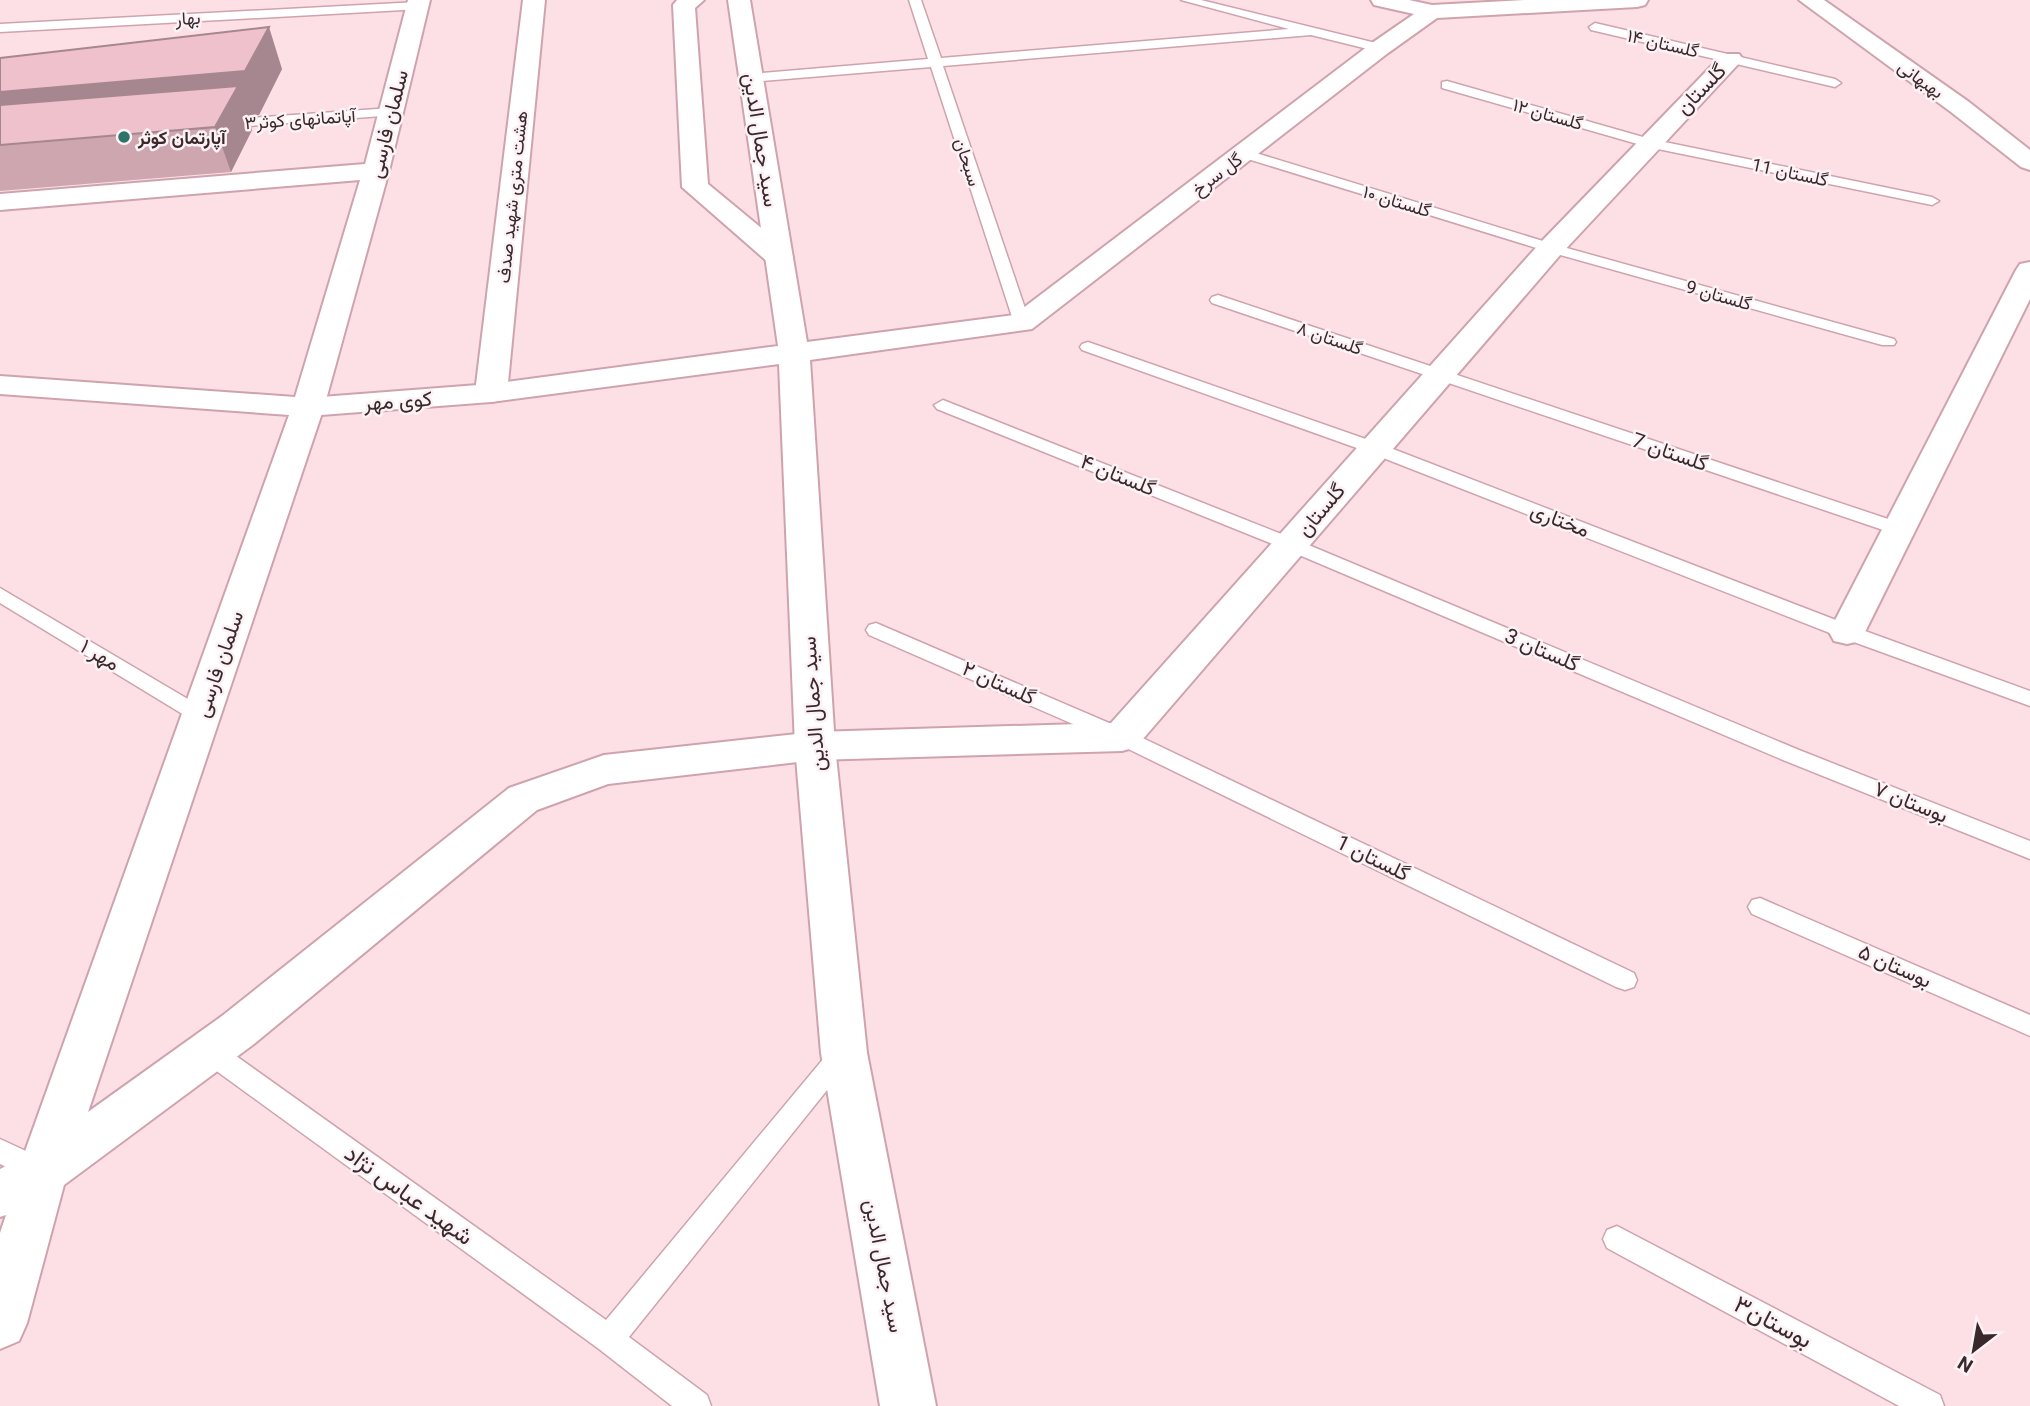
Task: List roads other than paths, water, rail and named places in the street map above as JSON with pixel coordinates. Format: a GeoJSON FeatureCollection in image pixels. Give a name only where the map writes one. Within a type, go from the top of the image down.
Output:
{"type":"FeatureCollection","features":[{"type":"Feature","properties":{"kind":"street","name":"هشت متری شهید صدف"},"geometry":{"type":"LineString","coordinates":[[491,393],[534,0]]}},
{"type":"Feature","properties":{"kind":"street"},"geometry":{"type":"LineString","coordinates":[[693,0],[684,5],[695,187],[779,257]]}},
{"type":"Feature","properties":{"kind":"street","name":"سید جمال الدین"},"geometry":{"type":"LineString","coordinates":[[739,0],[794,352],[814,746],[844,1053],[908,1406]]}},
{"type":"Feature","properties":{"kind":"street"},"geometry":{"type":"LineString","coordinates":[[1382,0],[1432,12],[1637,0]]}},
{"type":"Feature","properties":{"kind":"street","name":"بهبهانی"},"geometry":{"type":"LineString","coordinates":[[1810,0],[1960,107],[2030,162]]}},
{"type":"Feature","properties":{"kind":"street","name":"سلمان فارسی"},"geometry":{"type":"LineString","coordinates":[[0,1323],[21,1162],[201,716],[308,407],[376,171],[419,3]]}},
{"type":"Feature","properties":{"kind":"street","name":"گل سرخ"},"geometry":{"type":"LineString","coordinates":[[1022,323],[1380,48],[1432,12]]}},
{"type":"Feature","properties":{"kind":"street","name":"گلستان"},"geometry":{"type":"LineString","coordinates":[[1122,737],[1551,248],[1648,143],[1731,59]]}},
{"type":"Feature","properties":{"kind":"street"},"geometry":{"type":"LineString","coordinates":[[0,202],[376,171]]}},
{"type":"Feature","properties":{"kind":"street"},"geometry":{"type":"LineString","coordinates":[[1847,632],[2030,270]]}},
{"type":"Feature","properties":{"kind":"street"},"geometry":{"type":"LineString","coordinates":[[794,352],[1022,323]]}},
{"type":"Feature","properties":{"kind":"street","name":"کوی مهر"},"geometry":{"type":"LineString","coordinates":[[0,385],[308,407],[491,393],[794,352]]}},
{"type":"Feature","properties":{"kind":"street"},"geometry":{"type":"LineString","coordinates":[[0,1194],[21,1162],[209,1051],[523,799],[604,770],[814,746],[1122,737]]}},
{"type":"Feature","properties":{"kind":"lane","name":"سبحان"},"geometry":{"type":"LineString","coordinates":[[915,0],[1022,323]]}},
{"type":"Feature","properties":{"kind":"lane"},"geometry":{"type":"LineString","coordinates":[[1187,0],[1380,48]]}},
{"type":"Feature","properties":{"kind":"lane","name":"بهار"},"geometry":{"type":"LineString","coordinates":[[0,28],[419,3]]}},
{"type":"Feature","properties":{"kind":"lane","name":"گلستان ۱۴"},"geometry":{"type":"LineString","coordinates":[[1595,27],[1835,83]]}},
{"type":"Feature","properties":{"kind":"lane"},"geometry":{"type":"LineString","coordinates":[[751,78],[1311,31]]}},
{"type":"Feature","properties":{"kind":"lane","name":"گلستان ۱۲"},"geometry":{"type":"LineString","coordinates":[[1447,85],[1648,143]]}},
{"type":"Feature","properties":{"kind":"lane","name":"آپاتمانهای کوثر۳"},"geometry":{"type":"LineString","coordinates":[[210,125],[391,112]]}},
{"type":"Feature","properties":{"kind":"lane","name":"گلستان 11"},"geometry":{"type":"LineString","coordinates":[[1648,143],[1932,201]]}},
{"type":"Feature","properties":{"kind":"lane","name":"گلستان ۱۰"},"geometry":{"type":"LineString","coordinates":[[1243,153],[1551,248]]}},
{"type":"Feature","properties":{"kind":"lane","name":"گلستان 9"},"geometry":{"type":"LineString","coordinates":[[1551,248],[1888,342]]}},
{"type":"Feature","properties":{"kind":"lane","name":"گلستان ۸"},"geometry":{"type":"LineString","coordinates":[[1218,300],[1441,375]]}},
{"type":"Feature","properties":{"kind":"lane","name":"مختاری"},"geometry":{"type":"LineString","coordinates":[[1088,347],[1374,448],[1847,632],[2030,699]]}},
{"type":"Feature","properties":{"kind":"lane","name":"گلستان 7"},"geometry":{"type":"LineString","coordinates":[[1441,375],[1899,529]]}},
{"type":"Feature","properties":{"kind":"lane","name":"گلستان ۴"},"geometry":{"type":"LineString","coordinates":[[943,405],[1292,545]]}},
{"type":"Feature","properties":{"kind":"lane","name":"گلستان 3"},"geometry":{"type":"LineString","coordinates":[[1292,545],[1791,755]]}},
{"type":"Feature","properties":{"kind":"lane","name":"مهر ۱"},"geometry":{"type":"LineString","coordinates":[[0,594],[201,716]]}},
{"type":"Feature","properties":{"kind":"lane","name":"گلستان ۲"},"geometry":{"type":"LineString","coordinates":[[876,630],[1122,737]]}},
{"type":"Feature","properties":{"kind":"lane","name":"گلستان 1"},"geometry":{"type":"LineString","coordinates":[[1122,737],[1625,980]]}},
{"type":"Feature","properties":{"kind":"lane","name":"بوستان ۷"},"geometry":{"type":"LineString","coordinates":[[1791,755],[2030,850]]}},
{"type":"Feature","properties":{"kind":"lane","name":"بوستان ۵"},"geometry":{"type":"LineString","coordinates":[[1760,907],[2030,1026]]}},
{"type":"Feature","properties":{"kind":"lane","name":"شهید عباس نژاد"},"geometry":{"type":"LineString","coordinates":[[209,1051],[609,1339],[696,1406]]}},
{"type":"Feature","properties":{"kind":"lane"},"geometry":{"type":"LineString","coordinates":[[609,1339],[844,1053]]}},
{"type":"Feature","properties":{"kind":"lane","name":"بوستان۳"},"geometry":{"type":"LineString","coordinates":[[1617,1239],[1929,1406]]}},
{"type":"Feature","properties":{"kind":"place","name":"آپارتمان کوثر"},"geometry":{"type":"Point","coordinates":[124,137]}}]}
